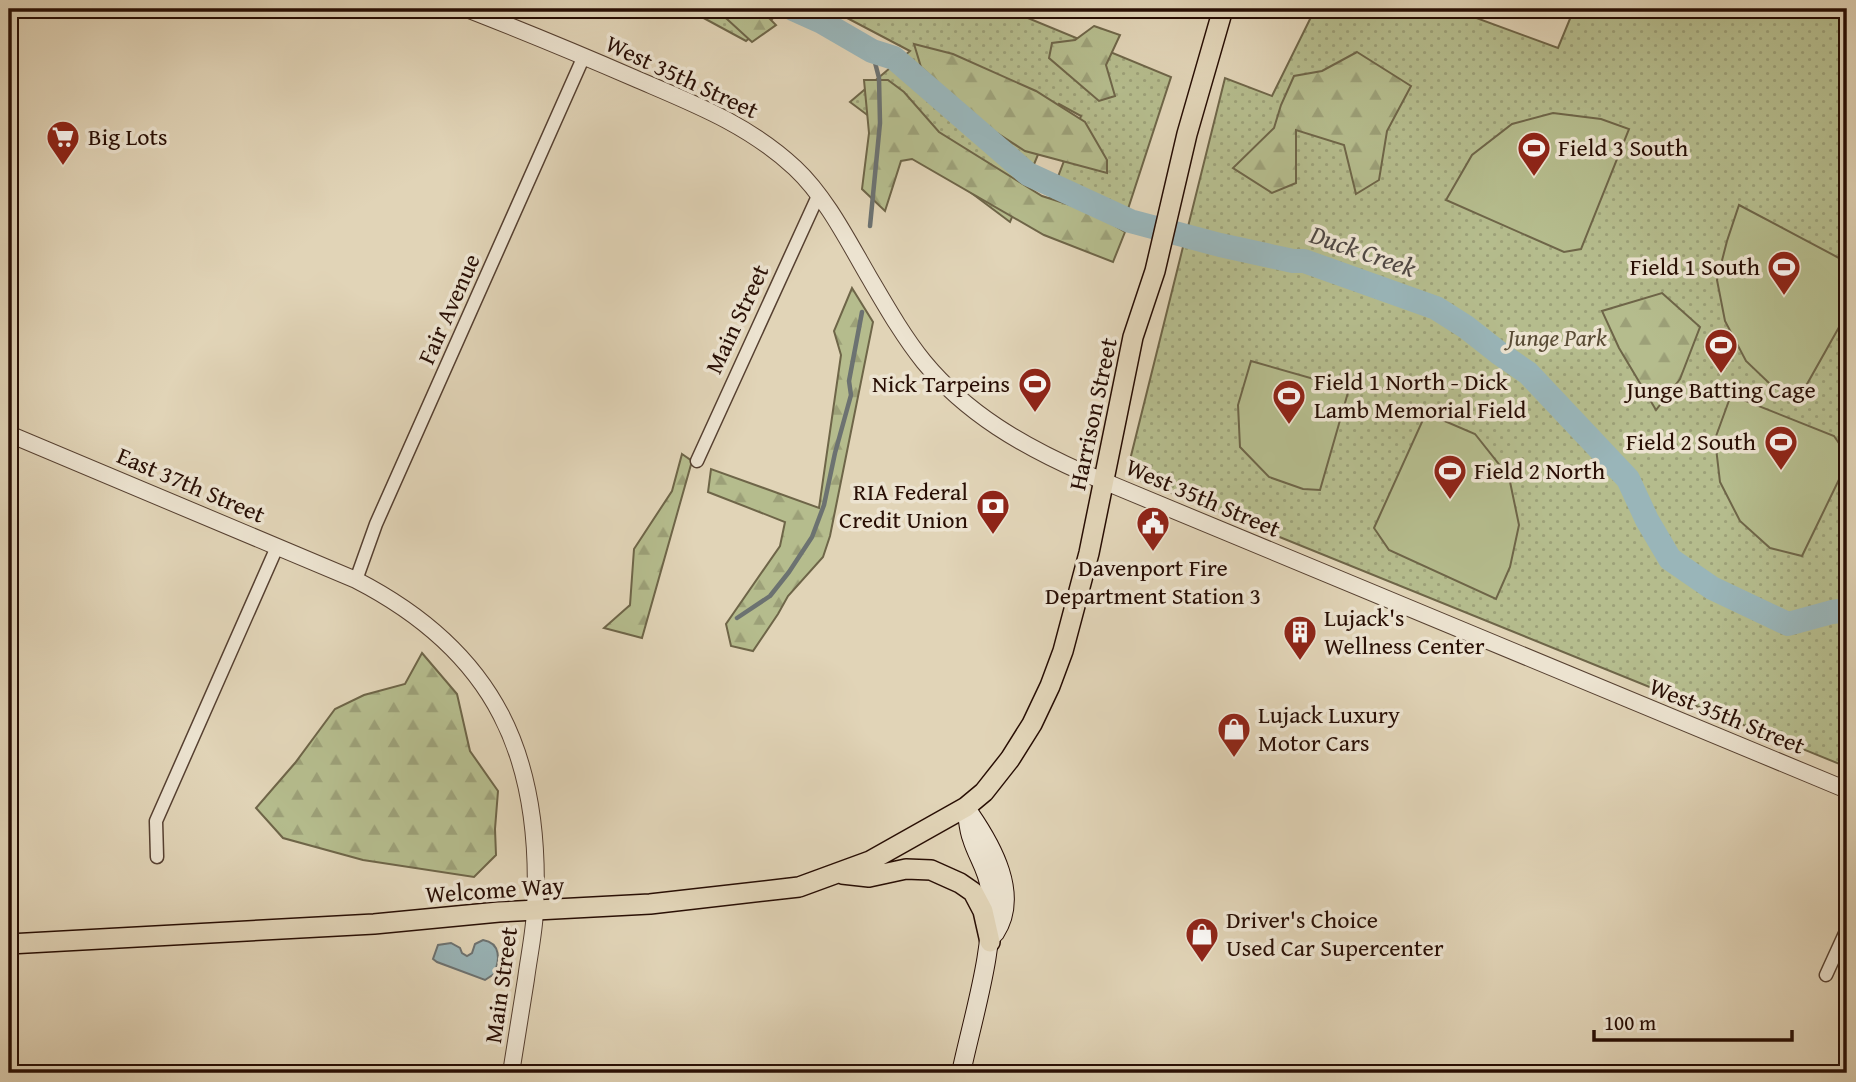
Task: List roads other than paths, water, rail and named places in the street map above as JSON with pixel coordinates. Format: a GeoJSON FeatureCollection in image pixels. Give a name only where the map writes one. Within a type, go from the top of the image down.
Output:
{"type":"FeatureCollection","features":[{"type":"Feature","properties":{"kind":"highway","name":"Harrison Street"},"geometry":{"type":"LineString","coordinates":[[966,807],[984,792],[1010,759],[1032,724],[1063,651],[1104,482],[1133,337],[1155,271],[1179,166],[1223,9]]}},
{"type":"Feature","properties":{"kind":"highway","name":"Welcome Way"},"geometry":{"type":"LineString","coordinates":[[9,944],[374,924],[499,912],[650,904],[799,887],[870,861],[966,807]]}},
{"type":"Feature","properties":{"kind":"highway"},"geometry":{"type":"LineString","coordinates":[[837,874],[869,877],[906,869],[931,870],[973,892],[983,911],[990,942]]}},
{"type":"Feature","properties":{"kind":"main road"},"geometry":{"type":"LineString","coordinates":[[961,1073],[990,942],[1000,926],[1005,904],[999,869],[990,844],[966,807]]}},
{"type":"Feature","properties":{"kind":"street","name":"West 35th Street"},"geometry":{"type":"LineString","coordinates":[[467,9],[704,108],[745,129],[774,149],[797,170],[818,196],[922,360],[965,404],[1008,435],[1056,461],[1104,482],[1847,790]]}},
{"type":"Feature","properties":{"kind":"street","name":"Fair Avenue"},"geometry":{"type":"LineString","coordinates":[[356,580],[376,524],[583,56]]}},
{"type":"Feature","properties":{"kind":"street","name":"Main Street"},"geometry":{"type":"LineString","coordinates":[[697,461],[818,196]]}},
{"type":"Feature","properties":{"kind":"street","name":"East 37th Street"},"geometry":{"type":"LineString","coordinates":[[9,434],[356,580],[405,607],[466,661],[492,700],[514,740],[533,820]]}},
{"type":"Feature","properties":{"kind":"street"},"geometry":{"type":"LineString","coordinates":[[157,857],[156,821],[278,547]]}},
{"type":"Feature","properties":{"kind":"street","name":"Main Street"},"geometry":{"type":"LineString","coordinates":[[511,1073],[535,911],[536,849],[533,820]]}},
{"type":"Feature","properties":{"kind":"street"},"geometry":{"type":"LineString","coordinates":[[1825,975],[1847,929]]}},
{"type":"Feature","properties":{"kind":"water"},"geometry":{"type":"Polygon","coordinates":[[[483,940],[493,945],[498,953],[494,974],[485,980],[433,959],[438,945],[451,943],[467,956],[472,953],[475,944],[483,940]]]}},
{"type":"Feature","properties":{"kind":"waterway","name":"Duck Creek"},"geometry":{"type":"LineString","coordinates":[[793,9],[822,22],[872,51],[894,58],[1028,174],[1130,221],[1220,245],[1304,261],[1436,308],[1528,373],[1628,479],[1647,520],[1670,559],[1712,588],[1788,624],[1847,610]]}},
{"type":"Feature","properties":{"kind":"waterway"},"geometry":{"type":"LineString","coordinates":[[870,226],[880,123],[879,78],[872,51]]}},
{"type":"Feature","properties":{"kind":"waterway"},"geometry":{"type":"LineString","coordinates":[[737,618],[770,596],[812,537],[824,505],[851,395],[849,381],[862,312]]}},
{"type":"Feature","properties":{"kind":"place","name":"Big Lots"},"geometry":{"type":"Point","coordinates":[63,167]}},
{"type":"Feature","properties":{"kind":"place","name":"Field 3 South"},"geometry":{"type":"Point","coordinates":[1534,178]}},
{"type":"Feature","properties":{"kind":"place","name":"Field 1 South"},"geometry":{"type":"Point","coordinates":[1784,297]}},
{"type":"Feature","properties":{"kind":"place","name":"Junge Batting Cage"},"geometry":{"type":"Point","coordinates":[1721,375]}},
{"type":"Feature","properties":{"kind":"place","name":"Nick Tarpeins"},"geometry":{"type":"Point","coordinates":[1035,414]}},
{"type":"Feature","properties":{"kind":"place","name":"Field 1 North - Dick Lamb Memorial Field"},"geometry":{"type":"Point","coordinates":[1289,426]}},
{"type":"Feature","properties":{"kind":"place","name":"Field 2 South"},"geometry":{"type":"Point","coordinates":[1781,472]}},
{"type":"Feature","properties":{"kind":"place","name":"Field 2 North"},"geometry":{"type":"Point","coordinates":[1450,501]}},
{"type":"Feature","properties":{"kind":"place","name":"RIA Federal Credit Union"},"geometry":{"type":"Point","coordinates":[993,536]}},
{"type":"Feature","properties":{"kind":"place","name":"Davenport Fire Department Station 3"},"geometry":{"type":"Point","coordinates":[1153,553]}},
{"type":"Feature","properties":{"kind":"place","name":"Lujack's Wellness Center"},"geometry":{"type":"Point","coordinates":[1300,662]}},
{"type":"Feature","properties":{"kind":"place","name":"Lujack Luxury Motor Cars"},"geometry":{"type":"Point","coordinates":[1234,759]}},
{"type":"Feature","properties":{"kind":"place","name":"Driver's Choice Used Car Supercenter"},"geometry":{"type":"Point","coordinates":[1202,964]}},
{"type":"Feature","properties":{"kind":"park label","name":"Junge Park"},"geometry":{"type":"Point","coordinates":[1557,338]}}]}
